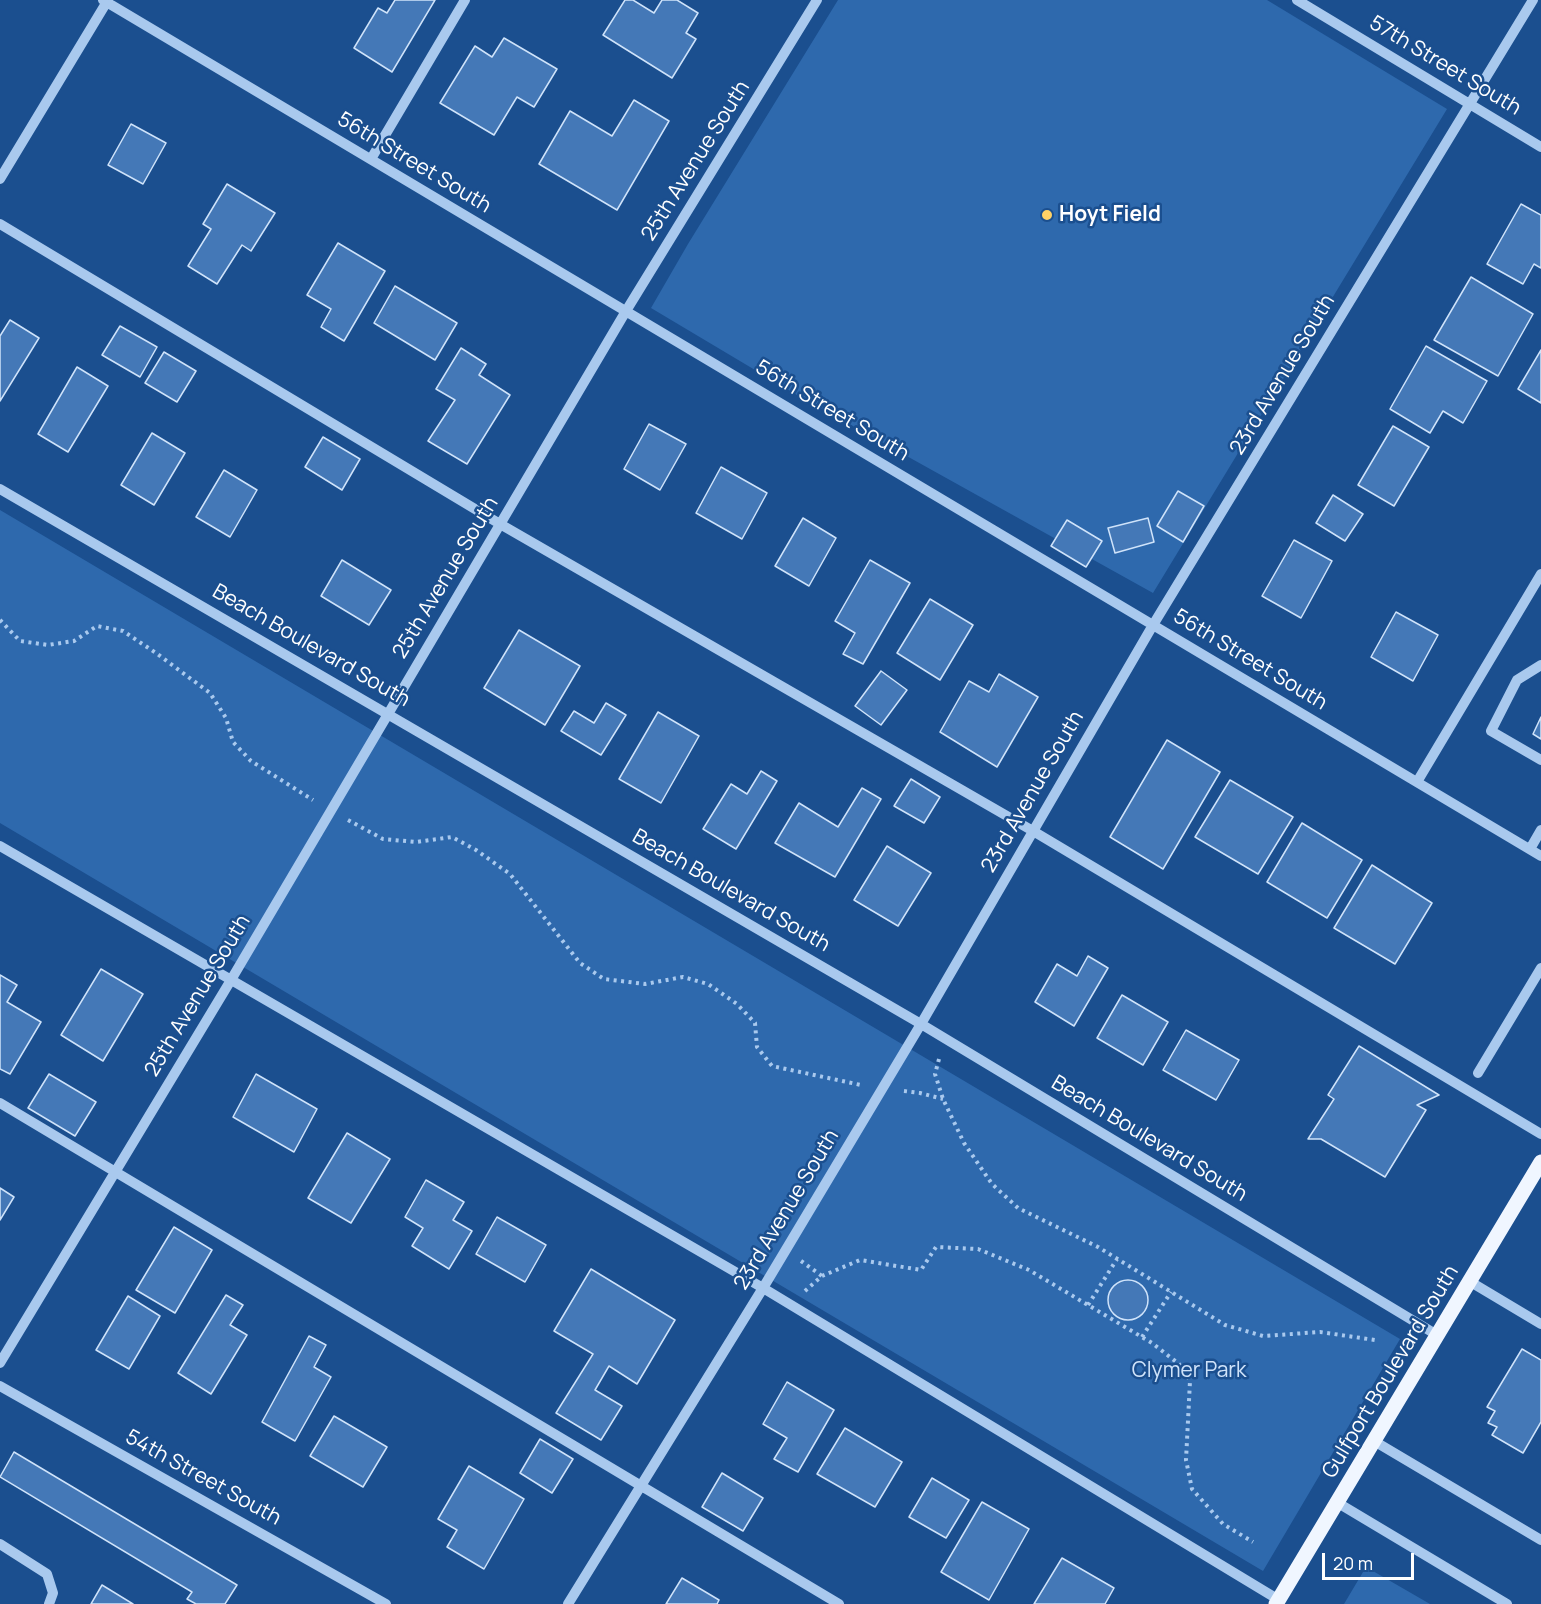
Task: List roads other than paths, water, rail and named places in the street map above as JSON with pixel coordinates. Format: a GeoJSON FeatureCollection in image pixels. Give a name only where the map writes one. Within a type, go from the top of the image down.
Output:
{"type":"FeatureCollection","features":[{"type":"Feature","properties":{"kind":"main road","name":"Gulfport Boulevard South"},"geometry":{"type":"LineString","coordinates":[[1277,1602],[1541,1162]]}},
{"type":"Feature","properties":{"kind":"street"},"geometry":{"type":"LineString","coordinates":[[371,159],[465,0]]}},
{"type":"Feature","properties":{"kind":"street","name":"25th Avenue South"},"geometry":{"type":"LineString","coordinates":[[0,1363],[231,980],[626,311],[818,0]]}},
{"type":"Feature","properties":{"kind":"street","name":"57th Street South"},"geometry":{"type":"LineString","coordinates":[[1297,0],[1541,147]]}},
{"type":"Feature","properties":{"kind":"street","name":"23rd Avenue South"},"geometry":{"type":"LineString","coordinates":[[568,1604],[883,1089],[1153,625],[1533,0]]}},
{"type":"Feature","properties":{"kind":"street"},"geometry":{"type":"LineString","coordinates":[[0,179],[106,1]]}},
{"type":"Feature","properties":{"kind":"street","name":"56th Street South"},"geometry":{"type":"LineString","coordinates":[[106,1],[1541,856]]}},
{"type":"Feature","properties":{"kind":"street"},"geometry":{"type":"LineString","coordinates":[[0,224],[500,524],[1033,831],[1541,1134]]}},
{"type":"Feature","properties":{"kind":"street","name":"Beach Boulevard South"},"geometry":{"type":"LineString","coordinates":[[0,489],[945,1038],[1437,1335]]}},
{"type":"Feature","properties":{"kind":"street"},"geometry":{"type":"LineString","coordinates":[[1417,782],[1541,574]]}},
{"type":"Feature","properties":{"kind":"street"},"geometry":{"type":"LineString","coordinates":[[1541,665],[1517,680],[1491,731],[1541,760]]}},
{"type":"Feature","properties":{"kind":"street"},"geometry":{"type":"LineString","coordinates":[[1530,849],[1541,830]]}},
{"type":"Feature","properties":{"kind":"street"},"geometry":{"type":"LineString","coordinates":[[0,846],[763,1287],[1277,1602]]}},
{"type":"Feature","properties":{"kind":"street"},"geometry":{"type":"LineString","coordinates":[[1478,1073],[1541,968]]}},
{"type":"Feature","properties":{"kind":"street"},"geometry":{"type":"LineString","coordinates":[[0,1103],[839,1604]]}},
{"type":"Feature","properties":{"kind":"street"},"geometry":{"type":"LineString","coordinates":[[1469,1281],[1541,1324]]}},
{"type":"Feature","properties":{"kind":"street","name":"54th Street South"},"geometry":{"type":"LineString","coordinates":[[0,1386],[386,1604]]}},
{"type":"Feature","properties":{"kind":"street"},"geometry":{"type":"LineString","coordinates":[[1374,1441],[1541,1540]]}},
{"type":"Feature","properties":{"kind":"street"},"geometry":{"type":"LineString","coordinates":[[1338,1503],[1507,1604]]}},
{"type":"Feature","properties":{"kind":"street"},"geometry":{"type":"LineString","coordinates":[[0,1544],[47,1574],[53,1593],[49,1604]]}},
{"type":"Feature","properties":{"kind":"place","name":"Hoyt Field"},"geometry":{"type":"Point","coordinates":[1047,215]}},
{"type":"Feature","properties":{"kind":"park label","name":"Clymer Park"},"geometry":{"type":"Point","coordinates":[1189,1371]}}]}
